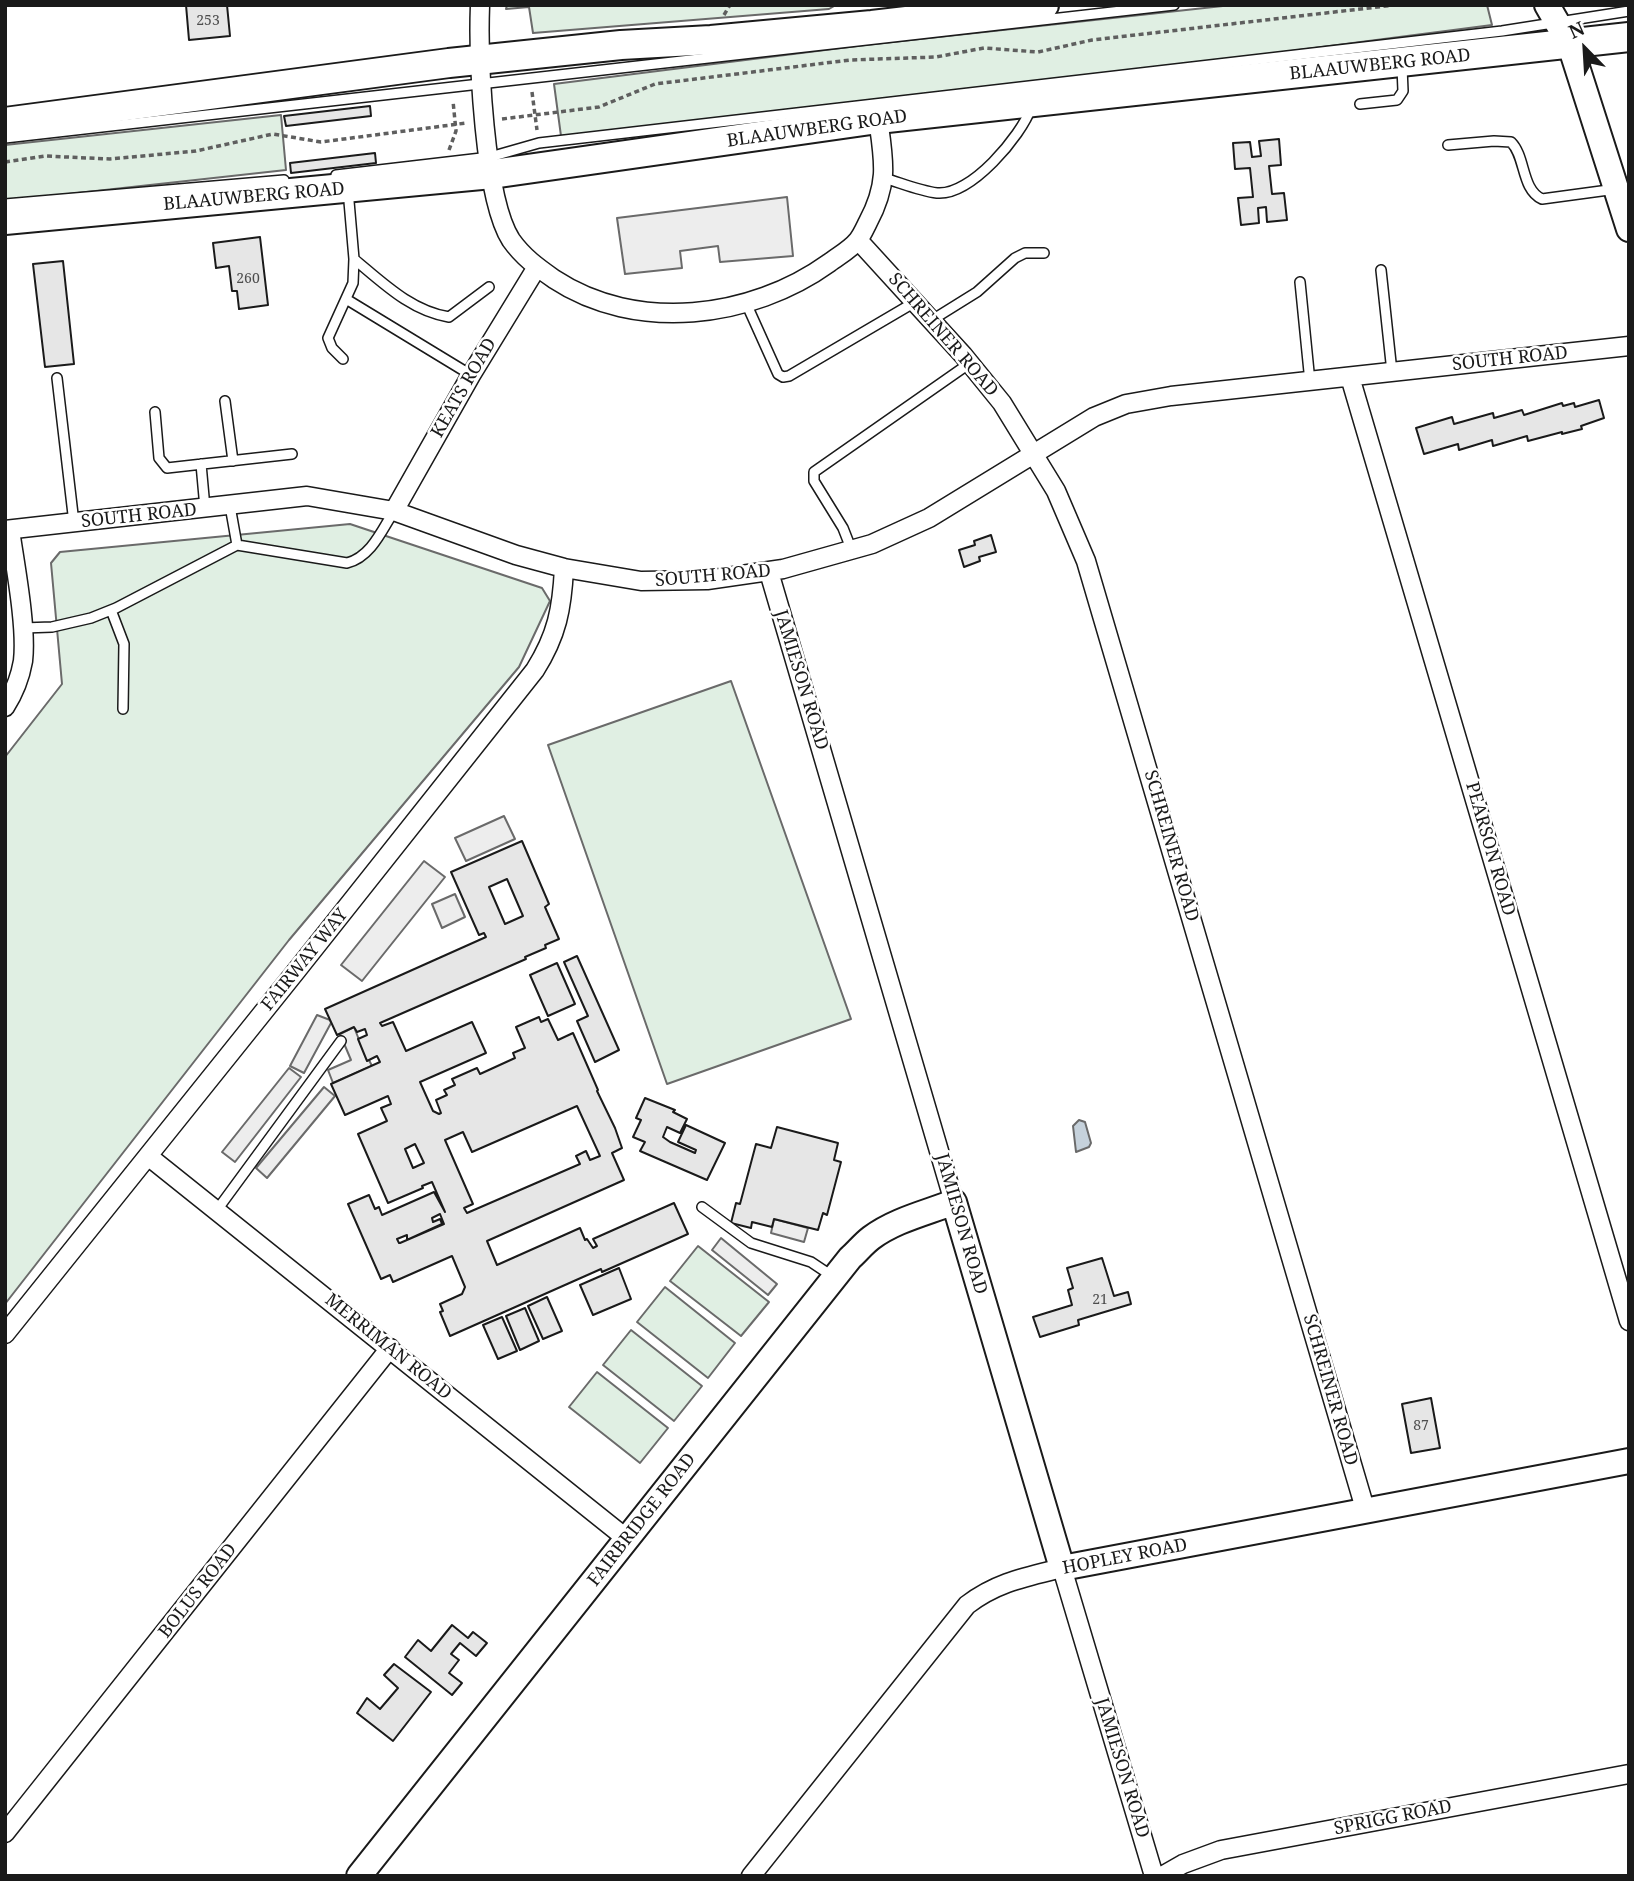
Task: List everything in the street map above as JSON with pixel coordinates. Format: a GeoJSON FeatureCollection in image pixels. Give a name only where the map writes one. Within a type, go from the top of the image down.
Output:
{"type":"FeatureCollection","features":[{"type":"Feature","properties":{"kind":"main road"},"geometry":{"type":"LineString","coordinates":[[5,122],[481,71],[621,45],[711,40],[870,15],[1044,5]]}},
{"type":"Feature","properties":{"kind":"main road","name":"BLAAUWBERG ROAD"},"geometry":{"type":"LineString","coordinates":[[5,220],[878,119],[1402,62],[1558,24],[1629,37]]}},
{"type":"Feature","properties":{"kind":"street"},"geometry":{"type":"LineString","coordinates":[[480,5],[485,121],[501,221],[525,258],[572,290],[605,303],[652,312],[711,311],[764,298],[813,275],[858,240],[874,211],[884,178],[878,119]]}},
{"type":"Feature","properties":{"kind":"street"},"geometry":{"type":"LineString","coordinates":[[1558,24],[1629,229]]}},
{"type":"Feature","properties":{"kind":"street","name":"SCHREINER ROAD"},"geometry":{"type":"LineString","coordinates":[[858,240],[970,363],[1002,403],[1056,491],[1086,561],[1366,1512]]}},
{"type":"Feature","properties":{"kind":"street","name":"KEATS ROAD"},"geometry":{"type":"LineString","coordinates":[[394,511],[471,375],[537,267]]}},
{"type":"Feature","properties":{"kind":"street","name":"SOUTH ROAD"},"geometry":{"type":"LineString","coordinates":[[8,530],[307,496],[394,511],[516,555],[564,568],[641,581],[707,580],[769,572],[872,544],[929,518],[1094,417],[1126,404],[1171,396],[1629,346]]}},
{"type":"Feature","properties":{"kind":"street","name":"PEARSON ROAD"},"geometry":{"type":"LineString","coordinates":[[1350,377],[1629,1321]]}},
{"type":"Feature","properties":{"kind":"street"},"geometry":{"type":"LineString","coordinates":[[5,707],[15,688],[23,661],[8,530]]}},
{"type":"Feature","properties":{"kind":"street","name":"FAIRWAY WAY"},"geometry":{"type":"LineString","coordinates":[[5,1334],[535,670],[549,648],[559,621],[564,568]]}},
{"type":"Feature","properties":{"kind":"street","name":"JAMIESON ROAD"},"geometry":{"type":"LineString","coordinates":[[769,572],[1154,1876]]}},
{"type":"Feature","properties":{"kind":"street","name":"MERRIMAN ROAD"},"geometry":{"type":"LineString","coordinates":[[148,1156],[627,1539]]}},
{"type":"Feature","properties":{"kind":"street","name":"FAIRBRIDGE ROAD"},"geometry":{"type":"LineString","coordinates":[[359,1876],[834,1278],[871,1238],[912,1217],[954,1202]]}},
{"type":"Feature","properties":{"kind":"street","name":"BOLUS ROAD"},"geometry":{"type":"LineString","coordinates":[[5,1833],[390,1348]]}},
{"type":"Feature","properties":{"kind":"street","name":"HOPLEY ROAD"},"geometry":{"type":"LineString","coordinates":[[751,1876],[967,1605],[985,1591],[1010,1580],[1062,1568],[1629,1461]]}},
{"type":"Feature","properties":{"kind":"street","name":"SPRIGG ROAD"},"geometry":{"type":"LineString","coordinates":[[1162,1876],[1182,1864],[1221,1850],[1629,1774]]}},
{"type":"Feature","properties":{"kind":"lane"},"geometry":{"type":"LineString","coordinates":[[5,138],[320,104],[481,71],[1174,5]]}},
{"type":"Feature","properties":{"kind":"lane"},"geometry":{"type":"LineString","coordinates":[[491,165],[539,143],[1502,31],[1629,11]]}},
{"type":"Feature","properties":{"kind":"lane"},"geometry":{"type":"LineString","coordinates":[[1360,104],[1396,100],[1402,91],[1402,62]]}},
{"type":"Feature","properties":{"kind":"lane"},"geometry":{"type":"LineString","coordinates":[[884,178],[938,193],[962,186],[990,166],[1024,126],[1033,103]]}},
{"type":"Feature","properties":{"kind":"lane"},"geometry":{"type":"LineString","coordinates":[[1448,145],[1511,142],[1517,149],[1530,188],[1536,197],[1542,199],[1616,189]]}},
{"type":"Feature","properties":{"kind":"lane"},"geometry":{"type":"LineString","coordinates":[[5,204],[297,179]]}},
{"type":"Feature","properties":{"kind":"lane"},"geometry":{"type":"LineString","coordinates":[[336,183],[354,260],[353,283],[328,338],[332,348],[343,359]]}},
{"type":"Feature","properties":{"kind":"lane"},"geometry":{"type":"LineString","coordinates":[[932,320],[968,298],[1015,258],[1025,253],[1044,253]]}},
{"type":"Feature","properties":{"kind":"lane"},"geometry":{"type":"LineString","coordinates":[[354,260],[402,298],[433,314],[449,317],[489,288]]}},
{"type":"Feature","properties":{"kind":"lane"},"geometry":{"type":"LineString","coordinates":[[1381,270],[1392,372]]}},
{"type":"Feature","properties":{"kind":"lane"},"geometry":{"type":"LineString","coordinates":[[1300,282],[1310,382]]}},
{"type":"Feature","properties":{"kind":"lane"},"geometry":{"type":"LineString","coordinates":[[346,299],[471,375]]}},
{"type":"Feature","properties":{"kind":"lane"},"geometry":{"type":"LineString","coordinates":[[746,303],[778,374],[783,377],[916,302]]}},
{"type":"Feature","properties":{"kind":"lane"},"geometry":{"type":"LineString","coordinates":[[852,551],[843,528],[814,481],[814,472],[970,363]]}},
{"type":"Feature","properties":{"kind":"lane"},"geometry":{"type":"LineString","coordinates":[[57,378],[74,523]]}},
{"type":"Feature","properties":{"kind":"lane"},"geometry":{"type":"LineString","coordinates":[[225,401],[233,461]]}},
{"type":"Feature","properties":{"kind":"lane"},"geometry":{"type":"LineString","coordinates":[[155,412],[159,458],[167,468],[292,454]]}},
{"type":"Feature","properties":{"kind":"lane"},"geometry":{"type":"LineString","coordinates":[[201,464],[205,509]]}},
{"type":"Feature","properties":{"kind":"lane"},"geometry":{"type":"LineString","coordinates":[[230,506],[237,545]]}},
{"type":"Feature","properties":{"kind":"lane"},"geometry":{"type":"LineString","coordinates":[[16,618],[52,627],[91,618],[237,545],[347,563],[359,559],[369,550],[394,511]]}},
{"type":"Feature","properties":{"kind":"lane"},"geometry":{"type":"LineString","coordinates":[[111,610],[124,644],[123,709]]}},
{"type":"Feature","properties":{"kind":"lane"},"geometry":{"type":"LineString","coordinates":[[217,1210],[341,1041]]}},
{"type":"Feature","properties":{"kind":"lane"},"geometry":{"type":"LineString","coordinates":[[702,1207],[751,1243],[811,1262],[834,1278]]}},
{"type":"Feature","properties":{"kind":"path"},"geometry":{"type":"LineString","coordinates":[[5,162],[45,156],[110,159],[196,151],[273,134],[321,142],[599,107],[655,84],[850,60],[936,57],[984,48],[1038,52],[1092,40],[1395,5]]}},
{"type":"Feature","properties":{"kind":"path"},"geometry":{"type":"LineString","coordinates":[[531,87],[538,134]]}},
{"type":"Feature","properties":{"kind":"path"},"geometry":{"type":"LineString","coordinates":[[449,154],[456,131],[453,101]]}},
{"type":"Feature","properties":{"kind":"green space"},"geometry":{"type":"Polygon","coordinates":[[[507,5],[836,5],[829,9],[533,33],[529,7],[506,9],[507,5]]]}},
{"type":"Feature","properties":{"kind":"green space"},"geometry":{"type":"Polygon","coordinates":[[[1232,5],[1487,5],[1492,25],[874,105],[561,136],[554,84],[865,45],[1232,5]]]}},
{"type":"Feature","properties":{"kind":"green space"},"geometry":{"type":"Polygon","coordinates":[[[281,115],[286,170],[5,201],[5,145],[281,115]]]}},
{"type":"Feature","properties":{"kind":"green space"},"geometry":{"type":"Polygon","coordinates":[[[350,524],[542,588],[550,601],[519,667],[289,940],[5,1304],[5,757],[62,684],[51,563],[60,552],[350,524]]]}},
{"type":"Feature","properties":{"kind":"green space"},"geometry":{"type":"Polygon","coordinates":[[[731,681],[851,1019],[667,1084],[548,745],[731,681]]]}},
{"type":"Feature","properties":{"kind":"green space"},"geometry":{"type":"Polygon","coordinates":[[[698,1246],[769,1302],[741,1336],[670,1281],[698,1246]]]}},
{"type":"Feature","properties":{"kind":"green space"},"geometry":{"type":"Polygon","coordinates":[[[665,1287],[735,1343],[708,1378],[637,1322],[665,1287]]]}},
{"type":"Feature","properties":{"kind":"green space"},"geometry":{"type":"Polygon","coordinates":[[[631,1330],[702,1386],[674,1421],[603,1365],[631,1330]]]}},
{"type":"Feature","properties":{"kind":"green space"},"geometry":{"type":"Polygon","coordinates":[[[597,1372],[668,1428],[640,1463],[569,1407],[597,1372]]]}},
{"type":"Feature","properties":{"kind":"shaded area"},"geometry":{"type":"Polygon","coordinates":[[[787,197],[793,256],[720,262],[718,246],[680,251],[682,268],[625,274],[617,218],[787,197]]]}},
{"type":"Feature","properties":{"kind":"shaded area"},"geometry":{"type":"Polygon","coordinates":[[[504,816],[515,839],[466,861],[455,838],[504,816]]]}},
{"type":"Feature","properties":{"kind":"shaded area"},"geometry":{"type":"Polygon","coordinates":[[[424,861],[445,877],[362,981],[341,965],[424,861]]]}},
{"type":"Feature","properties":{"kind":"shaded area"},"geometry":{"type":"Polygon","coordinates":[[[455,894],[465,917],[442,928],[432,904],[455,894]]]}},
{"type":"Feature","properties":{"kind":"shaded area"},"geometry":{"type":"Polygon","coordinates":[[[317,1015],[330,1020],[331,1023],[304,1073],[290,1066],[317,1015]]]}},
{"type":"Feature","properties":{"kind":"shaded area"},"geometry":{"type":"Polygon","coordinates":[[[354,1027],[372,1066],[333,1083],[328,1070],[351,1060],[340,1034],[354,1027]]]}},
{"type":"Feature","properties":{"kind":"shaded area"},"geometry":{"type":"Polygon","coordinates":[[[289,1068],[301,1077],[235,1162],[222,1152],[289,1068]]]}},
{"type":"Feature","properties":{"kind":"shaded area"},"geometry":{"type":"Polygon","coordinates":[[[324,1087],[335,1096],[267,1178],[256,1168],[324,1087]]]}},
{"type":"Feature","properties":{"kind":"shaded area"},"geometry":{"type":"Polygon","coordinates":[[[1079,1120],[1085,1122],[1091,1143],[1089,1147],[1076,1152],[1073,1126],[1079,1120]]]}},
{"type":"Feature","properties":{"kind":"shaded area"},"geometry":{"type":"Polygon","coordinates":[[[774,1219],[808,1228],[804,1242],[771,1233],[774,1219]]]}},
{"type":"Feature","properties":{"kind":"shaded area"},"geometry":{"type":"Polygon","coordinates":[[[721,1238],[777,1284],[768,1295],[712,1250],[721,1238]]]}},
{"type":"Feature","properties":{"kind":"building"},"geometry":{"type":"Polygon","coordinates":[[[186,5],[227,5],[230,36],[189,40],[186,5]]]}},
{"type":"Feature","properties":{"kind":"building"},"geometry":{"type":"Polygon","coordinates":[[[370,106],[371,116],[286,126],[284,116],[370,106]]]}},
{"type":"Feature","properties":{"kind":"building"},"geometry":{"type":"Polygon","coordinates":[[[1279,139],[1281,165],[1269,166],[1272,194],[1284,193],[1287,220],[1267,222],[1266,207],[1258,208],[1259,223],[1241,225],[1238,198],[1253,197],[1250,168],[1235,169],[1233,143],[1250,142],[1252,157],[1261,156],[1259,141],[1279,139]]]}},
{"type":"Feature","properties":{"kind":"building"},"geometry":{"type":"Polygon","coordinates":[[[375,153],[376,163],[291,173],[290,163],[375,153]]]}},
{"type":"Feature","properties":{"kind":"building"},"geometry":{"type":"Polygon","coordinates":[[[260,237],[268,305],[239,309],[237,291],[232,291],[229,266],[216,268],[213,243],[260,237]]]}},
{"type":"Feature","properties":{"kind":"building"},"geometry":{"type":"Polygon","coordinates":[[[63,261],[74,364],[45,367],[33,264],[63,261]]]}},
{"type":"Feature","properties":{"kind":"building"},"geometry":{"type":"Polygon","coordinates":[[[1599,400],[1604,418],[1581,426],[1582,429],[1528,441],[1527,436],[1493,446],[1492,440],[1459,450],[1458,444],[1424,454],[1416,428],[1452,417],[1454,424],[1493,413],[1494,418],[1522,410],[1524,415],[1562,403],[1563,406],[1574,403],[1575,407],[1599,400]]]}},
{"type":"Feature","properties":{"kind":"building"},"geometry":{"type":"Polygon","coordinates":[[[991,535],[996,552],[979,557],[980,561],[964,567],[959,550],[975,545],[974,541],[991,535]]]}},
{"type":"Feature","properties":{"kind":"building"},"geometry":{"type":"Polygon","coordinates":[[[522,841],[549,904],[545,907],[559,939],[525,957],[526,959],[380,1023],[382,1026],[393,1022],[406,1051],[472,1022],[486,1053],[420,1082],[433,1111],[441,1113],[436,1100],[447,1095],[444,1090],[455,1085],[452,1079],[477,1068],[480,1074],[515,1058],[513,1053],[525,1048],[516,1027],[539,1017],[541,1022],[548,1019],[558,1040],[573,1033],[622,1148],[612,1153],[624,1180],[487,1241],[497,1265],[580,1228],[585,1240],[587,1239],[593,1248],[597,1246],[593,1239],[674,1203],[688,1234],[602,1272],[601,1269],[450,1336],[440,1312],[443,1311],[440,1304],[462,1294],[465,1287],[452,1256],[393,1282],[390,1275],[381,1279],[348,1204],[369,1195],[375,1209],[379,1207],[382,1215],[434,1192],[445,1212],[432,1182],[388,1203],[358,1134],[387,1121],[381,1108],[391,1104],[388,1096],[345,1115],[331,1084],[380,1062],[377,1056],[367,1061],[358,1039],[367,1035],[365,1029],[357,1032],[354,1027],[337,1035],[325,1009],[486,937],[484,933],[479,935],[451,872],[522,841]],[[507,879],[489,887],[505,924],[523,916],[507,879]],[[577,1106],[472,1152],[463,1132],[445,1140],[473,1204],[464,1208],[467,1213],[580,1164],[576,1156],[586,1151],[590,1160],[600,1156],[577,1106]],[[415,1144],[405,1149],[413,1168],[424,1163],[415,1144]],[[440,1214],[432,1218],[433,1222],[440,1219],[442,1224],[409,1239],[407,1235],[397,1239],[399,1243],[400,1243],[444,1224],[440,1214]]]}},
{"type":"Feature","properties":{"kind":"building"},"geometry":{"type":"Polygon","coordinates":[[[577,956],[619,1050],[595,1062],[577,1021],[588,1016],[564,962],[577,956]]]}},
{"type":"Feature","properties":{"kind":"building"},"geometry":{"type":"Polygon","coordinates":[[[557,963],[575,1004],[548,1016],[530,975],[557,963]]]}},
{"type":"Feature","properties":{"kind":"building"},"geometry":{"type":"Polygon","coordinates":[[[645,1098],[675,1110],[673,1112],[687,1119],[680,1133],[667,1127],[663,1137],[670,1142],[695,1153],[696,1150],[678,1142],[686,1125],[725,1143],[707,1180],[640,1151],[645,1142],[633,1137],[641,1120],[636,1118],[645,1098]]]}},
{"type":"Feature","properties":{"kind":"building"},"geometry":{"type":"Polygon","coordinates":[[[777,1127],[838,1143],[834,1160],[841,1162],[827,1215],[823,1213],[818,1230],[774,1219],[772,1227],[752,1222],[751,1228],[731,1223],[736,1203],[740,1204],[756,1144],[771,1148],[777,1127]]]}},
{"type":"Feature","properties":{"kind":"building"},"geometry":{"type":"Polygon","coordinates":[[[1102,1258],[1114,1296],[1128,1292],[1131,1304],[1078,1320],[1079,1325],[1040,1337],[1033,1317],[1072,1305],[1068,1290],[1073,1288],[1067,1268],[1102,1258]]]}},
{"type":"Feature","properties":{"kind":"building"},"geometry":{"type":"Polygon","coordinates":[[[619,1268],[631,1299],[593,1315],[580,1285],[619,1268]]]}},
{"type":"Feature","properties":{"kind":"building"},"geometry":{"type":"Polygon","coordinates":[[[547,1297],[562,1331],[543,1339],[528,1306],[547,1297]]]}},
{"type":"Feature","properties":{"kind":"building"},"geometry":{"type":"Polygon","coordinates":[[[525,1308],[539,1341],[520,1350],[506,1316],[525,1308]]]}},
{"type":"Feature","properties":{"kind":"building"},"geometry":{"type":"Polygon","coordinates":[[[502,1317],[517,1351],[498,1359],[483,1325],[502,1317]]]}},
{"type":"Feature","properties":{"kind":"building"},"geometry":{"type":"Polygon","coordinates":[[[1431,1398],[1440,1448],[1411,1453],[1402,1404],[1431,1398]]]}},
{"type":"Feature","properties":{"kind":"building"},"geometry":{"type":"Polygon","coordinates":[[[452,1625],[468,1638],[473,1632],[487,1643],[476,1656],[460,1643],[451,1654],[459,1660],[449,1673],[462,1683],[452,1695],[405,1657],[418,1640],[431,1651],[452,1625]]]}},
{"type":"Feature","properties":{"kind":"building"},"geometry":{"type":"Polygon","coordinates":[[[394,1664],[431,1692],[393,1741],[357,1713],[367,1698],[380,1709],[398,1688],[384,1675],[394,1664]]]}}]}
